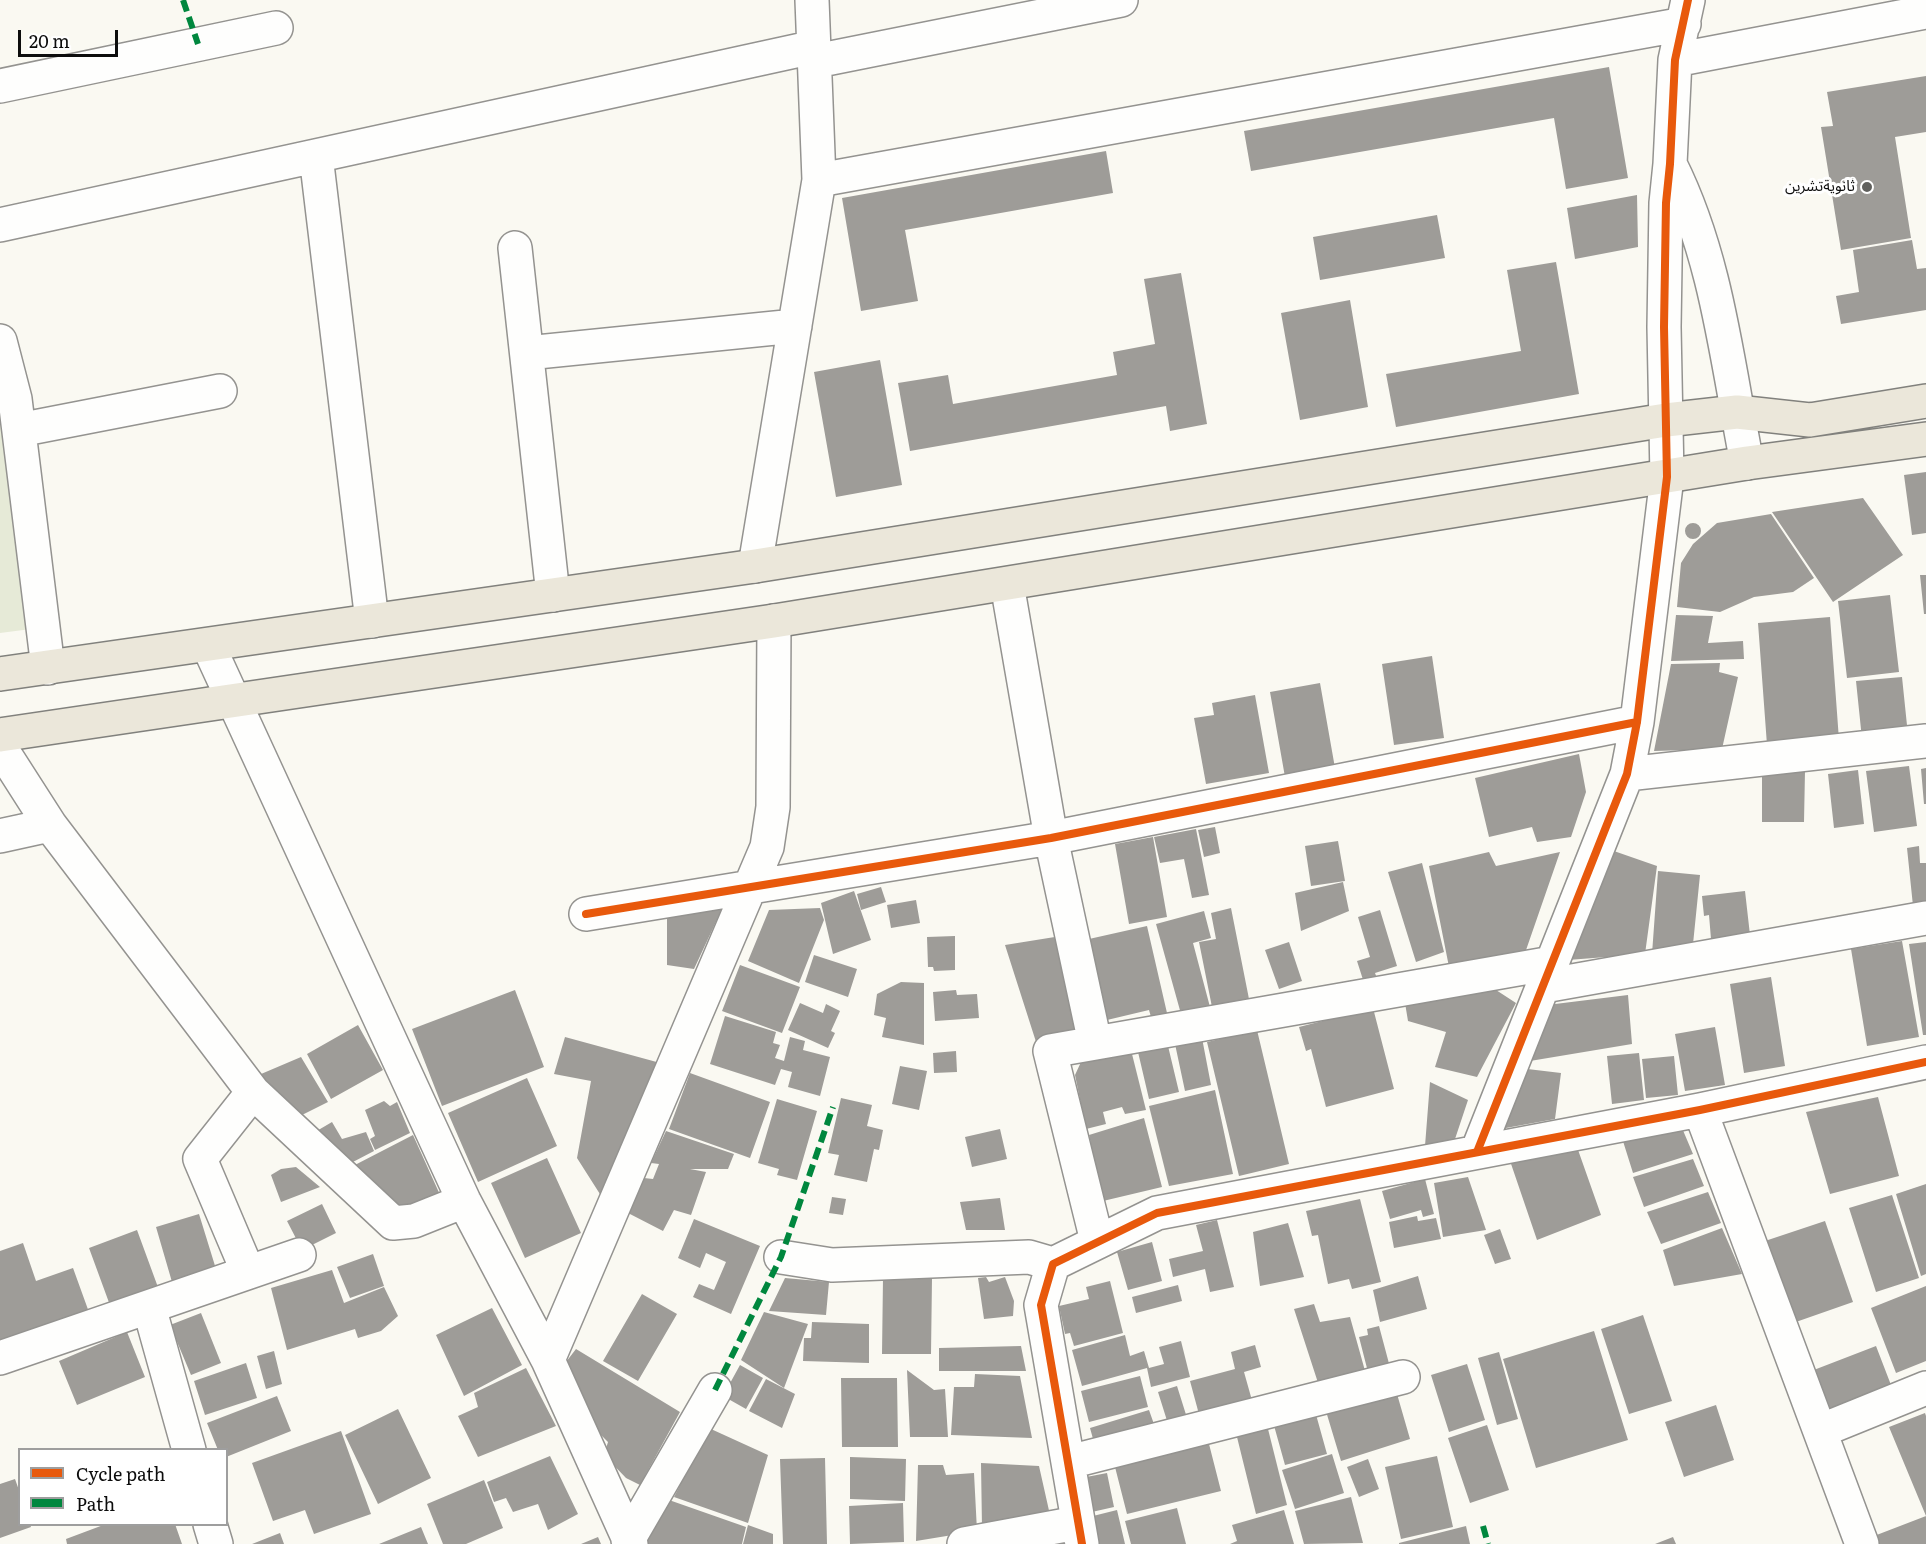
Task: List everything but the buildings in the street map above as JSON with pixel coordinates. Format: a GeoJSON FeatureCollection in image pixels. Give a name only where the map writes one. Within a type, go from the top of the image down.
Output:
{"type":"FeatureCollection","features":[{"type":"Feature","properties":{"kind":"main road"},"geometry":{"type":"LineString","coordinates":[[0,674],[755,566],[1666,420],[1737,412],[1810,420],[1926,401]]}},
{"type":"Feature","properties":{"kind":"main road"},"geometry":{"type":"LineString","coordinates":[[0,735],[774,621],[1747,463],[1926,439]]}},
{"type":"Feature","properties":{"kind":"street"},"geometry":{"type":"LineString","coordinates":[[755,566],[819,180],[812,0]]}},
{"type":"Feature","properties":{"kind":"street"},"geometry":{"type":"LineString","coordinates":[[0,225],[316,156],[815,54],[1121,0]]}},
{"type":"Feature","properties":{"kind":"street"},"geometry":{"type":"LineString","coordinates":[[819,180],[1686,12],[1675,60],[1666,203],[1664,327],[1667,477],[1637,722],[1627,774],[1477,1152]]}},
{"type":"Feature","properties":{"kind":"street"},"geometry":{"type":"LineString","coordinates":[[1675,60],[1926,12]]}},
{"type":"Feature","properties":{"kind":"street"},"geometry":{"type":"LineString","coordinates":[[0,86],[276,28]]}},
{"type":"Feature","properties":{"kind":"street"},"geometry":{"type":"LineString","coordinates":[[316,156],[372,621]]}},
{"type":"Feature","properties":{"kind":"street"},"geometry":{"type":"LineString","coordinates":[[1670,164],[1689,201],[1704,249],[1720,312],[1747,463]]}},
{"type":"Feature","properties":{"kind":"street"},"geometry":{"type":"LineString","coordinates":[[516,248],[553,595]]}},
{"type":"Feature","properties":{"kind":"street"},"geometry":{"type":"LineString","coordinates":[[527,353],[795,326]]}},
{"type":"Feature","properties":{"kind":"street"},"geometry":{"type":"LineString","coordinates":[[0,341],[15,399],[48,668]]}},
{"type":"Feature","properties":{"kind":"street"},"geometry":{"type":"LineString","coordinates":[[19,430],[220,391]]}},
{"type":"Feature","properties":{"kind":"street"},"geometry":{"type":"LineString","coordinates":[[1007,584],[1051,838],[1095,1043]]}},
{"type":"Feature","properties":{"kind":"street"},"geometry":{"type":"LineString","coordinates":[[548,1360],[767,847],[773,807],[774,621]]}},
{"type":"Feature","properties":{"kind":"street"},"geometry":{"type":"LineString","coordinates":[[208,645],[464,1200],[548,1360],[630,1542]]}},
{"type":"Feature","properties":{"kind":"street"},"geometry":{"type":"LineString","coordinates":[[586,914],[750,885],[1051,838],[1637,722]]}},
{"type":"Feature","properties":{"kind":"street"},"geometry":{"type":"LineString","coordinates":[[1627,774],[1926,741]]}},
{"type":"Feature","properties":{"kind":"street"},"geometry":{"type":"LineString","coordinates":[[0,747],[50,825],[253,1092],[393,1223],[414,1221],[464,1200]]}},
{"type":"Feature","properties":{"kind":"street"},"geometry":{"type":"LineString","coordinates":[[0,836],[50,825]]}},
{"type":"Feature","properties":{"kind":"street"},"geometry":{"type":"LineString","coordinates":[[1097,1241],[1050,1051],[1926,918]]}},
{"type":"Feature","properties":{"kind":"street"},"geometry":{"type":"LineString","coordinates":[[781,1257],[831,1266],[1029,1257],[1053,1264],[1157,1213],[1700,1110],[1926,1062]]}},
{"type":"Feature","properties":{"kind":"street"},"geometry":{"type":"LineString","coordinates":[[248,1272],[200,1159],[253,1092]]}},
{"type":"Feature","properties":{"kind":"street"},"geometry":{"type":"LineString","coordinates":[[1700,1110],[1862,1544]]}},
{"type":"Feature","properties":{"kind":"street"},"geometry":{"type":"LineString","coordinates":[[0,1358],[299,1255]]}},
{"type":"Feature","properties":{"kind":"street"},"geometry":{"type":"LineString","coordinates":[[964,1544],[1079,1534],[1069,1462],[1041,1305],[1053,1264]]}},
{"type":"Feature","properties":{"kind":"street"},"geometry":{"type":"LineString","coordinates":[[149,1307],[189,1448]]}},
{"type":"Feature","properties":{"kind":"street"},"geometry":{"type":"LineString","coordinates":[[1069,1462],[1403,1377]]}},
{"type":"Feature","properties":{"kind":"street"},"geometry":{"type":"LineString","coordinates":[[1820,1431],[1926,1388]]}},
{"type":"Feature","properties":{"kind":"street"},"geometry":{"type":"LineString","coordinates":[[630,1542],[715,1390]]}},
{"type":"Feature","properties":{"kind":"street"},"geometry":{"type":"LineString","coordinates":[[211,1526],[216,1544]]}},
{"type":"Feature","properties":{"kind":"green space"},"geometry":{"type":"Polygon","coordinates":[[[0,381],[31,629],[0,633],[0,381]]]}},
{"type":"Feature","properties":{"kind":"marked path"},"geometry":{"type":"LineString","coordinates":[[183,0],[198,44]]}},
{"type":"Feature","properties":{"kind":"marked path"},"geometry":{"type":"LineString","coordinates":[[715,1390],[781,1257],[833,1107]]}},
{"type":"Feature","properties":{"kind":"marked path"},"geometry":{"type":"LineString","coordinates":[[1483,1526],[1488,1544]]}},
{"type":"Feature","properties":{"kind":"cycle path"},"geometry":{"type":"LineString","coordinates":[[1477,1152],[1627,774],[1637,722],[1667,477],[1664,327],[1666,203],[1675,60],[1688,0]]}},
{"type":"Feature","properties":{"kind":"cycle path"},"geometry":{"type":"LineString","coordinates":[[586,914],[1051,838],[1637,722]]}},
{"type":"Feature","properties":{"kind":"cycle path"},"geometry":{"type":"LineString","coordinates":[[1082,1544],[1041,1305],[1053,1264],[1157,1213],[1700,1110],[1926,1062]]}},
{"type":"Feature","properties":{"kind":"place","name":"ثانويةتشرين"},"geometry":{"type":"Point","coordinates":[1867,187]}}]}
